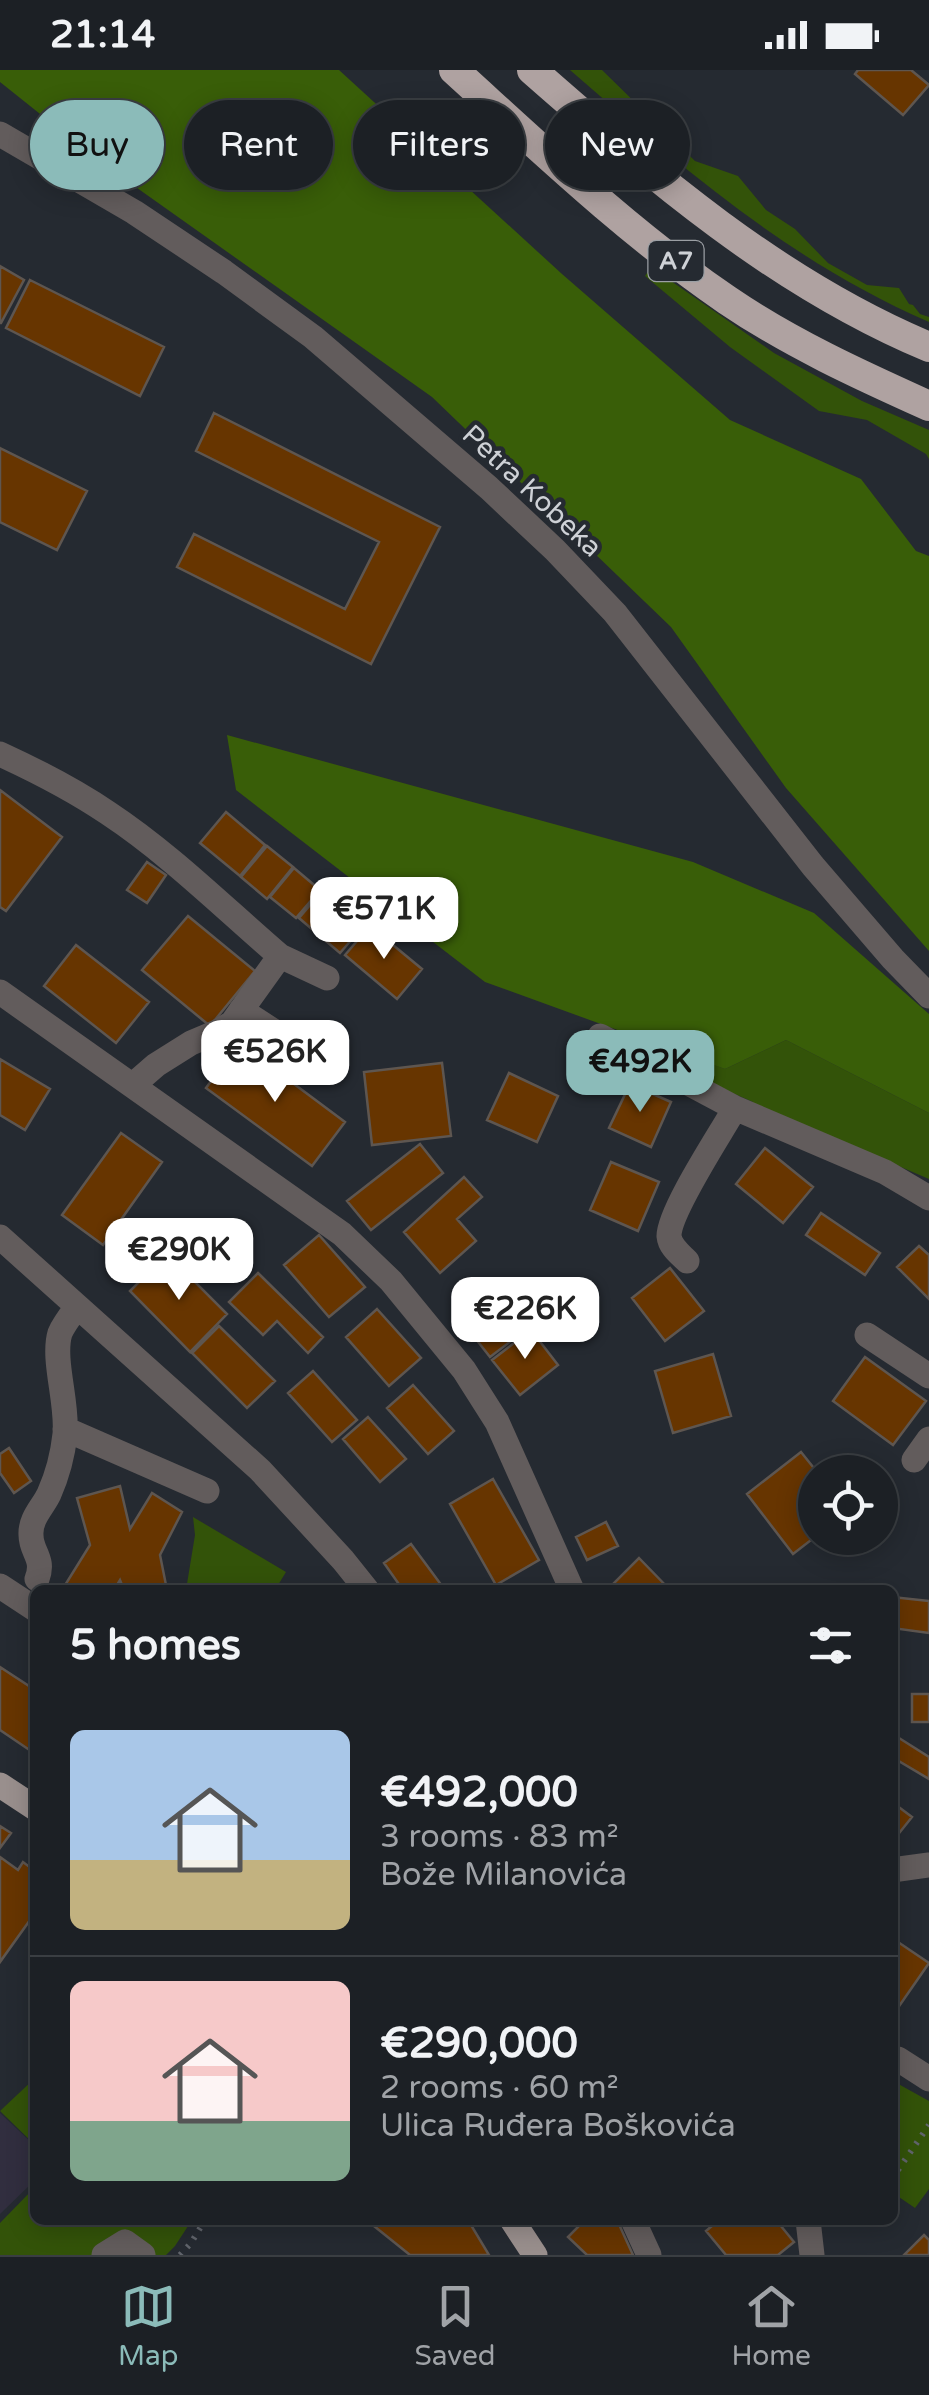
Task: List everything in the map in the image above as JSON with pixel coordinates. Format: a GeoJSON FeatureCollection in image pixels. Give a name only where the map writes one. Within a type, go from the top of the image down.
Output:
{"type":"FeatureCollection","features":[{"type":"Feature","properties":{"kind":"highway","name":"A7"},"geometry":{"type":"LineString","coordinates":[[454,70],[575,180],[728,300],[816,352],[929,406]]}},
{"type":"Feature","properties":{"kind":"highway","name":"A7"},"geometry":{"type":"LineString","coordinates":[[532,70],[655,176],[735,238],[870,319],[929,347]]}},
{"type":"Feature","properties":{"kind":"main road"},"geometry":{"type":"LineString","coordinates":[[0,1785],[30,1805]]}},
{"type":"Feature","properties":{"kind":"main road"},"geometry":{"type":"LineString","coordinates":[[515,2225],[535,2255]]}},
{"type":"Feature","properties":{"kind":"street","name":"Petra Kobeka"},"geometry":{"type":"LineString","coordinates":[[0,134],[134,212],[224,272],[313,337],[489,488],[615,613],[813,866],[929,996]]}},
{"type":"Feature","properties":{"kind":"street"},"geometry":{"type":"LineString","coordinates":[[0,754],[111,815],[280,956],[328,978]]}},
{"type":"Feature","properties":{"kind":"street"},"geometry":{"type":"LineString","coordinates":[[133,1086],[190,1043],[232,1022],[280,956]]}},
{"type":"Feature","properties":{"kind":"street"},"geometry":{"type":"LineString","coordinates":[[0,992],[342,1234],[391,1280],[464,1370],[498,1422],[570,1585]]}},
{"type":"Feature","properties":{"kind":"street"},"geometry":{"type":"LineString","coordinates":[[241,1010],[295,1044]]}},
{"type":"Feature","properties":{"kind":"street"},"geometry":{"type":"LineString","coordinates":[[600,1036],[735,1108],[885,1172],[929,1198]]}},
{"type":"Feature","properties":{"kind":"street"},"geometry":{"type":"LineString","coordinates":[[687,1262],[672,1246],[671,1225],[735,1108]]}},
{"type":"Feature","properties":{"kind":"street"},"geometry":{"type":"LineString","coordinates":[[0,1237],[260,1470],[364,1585]]}},
{"type":"Feature","properties":{"kind":"street"},"geometry":{"type":"LineString","coordinates":[[37,1579],[40,1559],[30,1536],[37,1509],[48,1496],[58,1468],[65,1407],[58,1350],[61,1332],[77,1307]]}},
{"type":"Feature","properties":{"kind":"street"},"geometry":{"type":"LineString","coordinates":[[867,1335],[929,1376]]}},
{"type":"Feature","properties":{"kind":"street"},"geometry":{"type":"LineString","coordinates":[[65,1429],[207,1492]]}},
{"type":"Feature","properties":{"kind":"street"},"geometry":{"type":"LineString","coordinates":[[0,1586],[30,1606]]}},
{"type":"Feature","properties":{"kind":"street"},"geometry":{"type":"LineString","coordinates":[[898,1869],[929,1865]]}},
{"type":"Feature","properties":{"kind":"street"},"geometry":{"type":"LineString","coordinates":[[898,2059],[929,2079]]}},
{"type":"Feature","properties":{"kind":"street"},"geometry":{"type":"LineString","coordinates":[[635,2225],[649,2255]]}},
{"type":"Feature","properties":{"kind":"street"},"geometry":{"type":"LineString","coordinates":[[809,2225],[812,2255]]}},
{"type":"Feature","properties":{"kind":"street"},"geometry":{"type":"LineString","coordinates":[[104,2255],[125,2242],[142,2255]]}},
{"type":"Feature","properties":{"kind":"path"},"geometry":{"type":"LineString","coordinates":[[898,2170],[929,2124]]}},
{"type":"Feature","properties":{"kind":"path"},"geometry":{"type":"LineString","coordinates":[[180,2255],[203,2225]]}},
{"type":"Feature","properties":{"kind":"shaded area"},"geometry":{"type":"Polygon","coordinates":[[[0,2113],[30,2141],[30,2185],[0,2214],[0,2113]]]}},
{"type":"Feature","properties":{"kind":"green space"},"geometry":{"type":"Polygon","coordinates":[[[0,70],[339,70],[372,100],[353,100],[353,190],[470,190],[730,420],[861,479],[916,551],[929,556],[929,951],[786,788],[671,627],[432,397],[140,190],[164,190],[164,100],[30,100],[30,106],[0,82],[0,70]]]}},
{"type":"Feature","properties":{"kind":"green space"},"geometry":{"type":"Polygon","coordinates":[[[570,70],[602,70],[633,100],[605,100],[570,70]]]}},
{"type":"Feature","properties":{"kind":"green space"},"geometry":{"type":"Polygon","coordinates":[[[690,156],[738,176],[766,210],[795,229],[828,263],[867,285],[899,288],[909,304],[929,317],[929,322],[830,271],[690,171],[690,156]]]}},
{"type":"Feature","properties":{"kind":"green space"},"geometry":{"type":"Polygon","coordinates":[[[651,267],[774,353],[862,401],[929,430],[929,459],[867,420],[819,411],[730,347],[645,276],[651,267]]]}},
{"type":"Feature","properties":{"kind":"green space"},"geometry":{"type":"Polygon","coordinates":[[[227,735],[693,862],[814,913],[929,1014],[929,1113],[786,1040],[725,1069],[485,982],[236,790],[227,735]]]}},
{"type":"Feature","properties":{"kind":"green space"},"geometry":{"type":"Polygon","coordinates":[[[786,1040],[929,1113],[929,1179],[689,1074],[679,1051],[725,1069],[786,1040]]]}},
{"type":"Feature","properties":{"kind":"green space"},"geometry":{"type":"Polygon","coordinates":[[[193,1517],[286,1572],[278,1585],[187,1585],[195,1535],[193,1517]]]}},
{"type":"Feature","properties":{"kind":"green space"},"geometry":{"type":"Polygon","coordinates":[[[30,2083],[30,2140],[0,2111],[30,2083]]]}},
{"type":"Feature","properties":{"kind":"green space"},"geometry":{"type":"Polygon","coordinates":[[[898,2084],[929,2101],[929,2189],[915,2208],[898,2196],[898,2084]]]}},
{"type":"Feature","properties":{"kind":"green space"},"geometry":{"type":"Polygon","coordinates":[[[30,2192],[30,2225],[189,2225],[166,2255],[0,2255],[0,2223],[30,2192]]]}},
{"type":"Feature","properties":{"kind":"building"},"geometry":{"type":"Polygon","coordinates":[[[858,70],[911,70],[929,85],[903,115],[855,74],[858,70]]]}},
{"type":"Feature","properties":{"kind":"building"},"geometry":{"type":"Polygon","coordinates":[[[0,266],[24,280],[1,323],[0,323],[0,266]]]}},
{"type":"Feature","properties":{"kind":"building"},"geometry":{"type":"Polygon","coordinates":[[[30,280],[164,347],[140,396],[6,328],[30,280]]]}},
{"type":"Feature","properties":{"kind":"building"},"geometry":{"type":"Polygon","coordinates":[[[214,413],[440,527],[371,664],[177,567],[194,534],[345,609],[379,542],[196,451],[214,413]]]}},
{"type":"Feature","properties":{"kind":"building"},"geometry":{"type":"Polygon","coordinates":[[[0,448],[87,491],[57,550],[0,522],[0,448]]]}},
{"type":"Feature","properties":{"kind":"building"},"geometry":{"type":"Polygon","coordinates":[[[0,790],[62,837],[6,911],[0,907],[0,790]]]}},
{"type":"Feature","properties":{"kind":"building"},"geometry":{"type":"Polygon","coordinates":[[[226,812],[265,845],[240,876],[200,843],[226,812]]]}},
{"type":"Feature","properties":{"kind":"building"},"geometry":{"type":"Polygon","coordinates":[[[267,846],[293,867],[267,899],[241,877],[267,846]]]}},
{"type":"Feature","properties":{"kind":"building"},"geometry":{"type":"Polygon","coordinates":[[[147,862],[166,875],[147,903],[127,890],[147,862]]]}},
{"type":"Feature","properties":{"kind":"building"},"geometry":{"type":"Polygon","coordinates":[[[294,868],[320,890],[296,918],[270,897],[294,868]]]}},
{"type":"Feature","properties":{"kind":"building"},"geometry":{"type":"Polygon","coordinates":[[[324,889],[365,924],[340,953],[299,918],[324,889]]]}},
{"type":"Feature","properties":{"kind":"building"},"geometry":{"type":"Polygon","coordinates":[[[188,916],[255,971],[210,1026],[142,970],[188,916]]]}},
{"type":"Feature","properties":{"kind":"building"},"geometry":{"type":"Polygon","coordinates":[[[370,926],[422,969],[397,999],[345,955],[370,926]]]}},
{"type":"Feature","properties":{"kind":"building"},"geometry":{"type":"Polygon","coordinates":[[[76,945],[149,1002],[116,1043],[44,986],[76,945]]]}},
{"type":"Feature","properties":{"kind":"building"},"geometry":{"type":"Polygon","coordinates":[[[239,1043],[345,1122],[312,1166],[206,1088],[239,1043]]]}},
{"type":"Feature","properties":{"kind":"building"},"geometry":{"type":"Polygon","coordinates":[[[0,1059],[50,1089],[25,1130],[0,1115],[0,1059]]]}},
{"type":"Feature","properties":{"kind":"building"},"geometry":{"type":"Polygon","coordinates":[[[442,1063],[451,1136],[372,1145],[364,1072],[442,1063]]]}},
{"type":"Feature","properties":{"kind":"building"},"geometry":{"type":"Polygon","coordinates":[[[509,1073],[558,1096],[537,1142],[487,1120],[509,1073]]]}},
{"type":"Feature","properties":{"kind":"building"},"geometry":{"type":"Polygon","coordinates":[[[630,1084],[671,1102],[651,1147],[609,1128],[630,1084]]]}},
{"type":"Feature","properties":{"kind":"building"},"geometry":{"type":"Polygon","coordinates":[[[121,1133],[162,1162],[103,1245],[62,1215],[121,1133]]]}},
{"type":"Feature","properties":{"kind":"building"},"geometry":{"type":"Polygon","coordinates":[[[420,1144],[443,1173],[371,1230],[347,1201],[420,1144]]]}},
{"type":"Feature","properties":{"kind":"building"},"geometry":{"type":"Polygon","coordinates":[[[765,1148],[813,1187],[783,1223],[736,1184],[765,1148]]]}},
{"type":"Feature","properties":{"kind":"building"},"geometry":{"type":"Polygon","coordinates":[[[611,1162],[659,1182],[638,1231],[590,1210],[611,1162]]]}},
{"type":"Feature","properties":{"kind":"building"},"geometry":{"type":"Polygon","coordinates":[[[464,1177],[482,1197],[457,1219],[476,1241],[440,1273],[404,1232],[464,1177]]]}},
{"type":"Feature","properties":{"kind":"building"},"geometry":{"type":"Polygon","coordinates":[[[821,1213],[880,1253],[865,1275],[806,1235],[821,1213]]]}},
{"type":"Feature","properties":{"kind":"building"},"geometry":{"type":"Polygon","coordinates":[[[319,1235],[365,1287],[329,1317],[284,1265],[319,1235]]]}},
{"type":"Feature","properties":{"kind":"building"},"geometry":{"type":"Polygon","coordinates":[[[919,1246],[929,1255],[929,1299],[897,1267],[919,1246]]]}},
{"type":"Feature","properties":{"kind":"building"},"geometry":{"type":"Polygon","coordinates":[[[167,1254],[227,1314],[190,1352],[130,1291],[167,1254]]]}},
{"type":"Feature","properties":{"kind":"building"},"geometry":{"type":"Polygon","coordinates":[[[670,1268],[704,1311],[665,1341],[632,1298],[670,1268]]]}},
{"type":"Feature","properties":{"kind":"building"},"geometry":{"type":"Polygon","coordinates":[[[258,1273],[323,1337],[308,1353],[277,1321],[263,1335],[229,1302],[258,1273]]]}},
{"type":"Feature","properties":{"kind":"building"},"geometry":{"type":"Polygon","coordinates":[[[495,1285],[528,1328],[490,1357],[457,1315],[495,1285]]]}},
{"type":"Feature","properties":{"kind":"building"},"geometry":{"type":"Polygon","coordinates":[[[377,1309],[421,1358],[389,1386],[346,1337],[377,1309]]]}},
{"type":"Feature","properties":{"kind":"building"},"geometry":{"type":"Polygon","coordinates":[[[219,1326],[275,1381],[247,1408],[192,1353],[219,1326]]]}},
{"type":"Feature","properties":{"kind":"building"},"geometry":{"type":"Polygon","coordinates":[[[531,1330],[558,1365],[520,1395],[492,1360],[531,1330]]]}},
{"type":"Feature","properties":{"kind":"building"},"geometry":{"type":"Polygon","coordinates":[[[713,1354],[731,1416],[673,1433],[655,1371],[713,1354]]]}},
{"type":"Feature","properties":{"kind":"building"},"geometry":{"type":"Polygon","coordinates":[[[865,1357],[926,1401],[893,1445],[833,1401],[865,1357]]]}},
{"type":"Feature","properties":{"kind":"building"},"geometry":{"type":"Polygon","coordinates":[[[313,1371],[357,1420],[332,1442],[288,1393],[313,1371]]]}},
{"type":"Feature","properties":{"kind":"building"},"geometry":{"type":"Polygon","coordinates":[[[413,1385],[454,1431],[428,1454],[387,1408],[413,1385]]]}},
{"type":"Feature","properties":{"kind":"building"},"geometry":{"type":"Polygon","coordinates":[[[368,1417],[406,1459],[380,1482],[343,1439],[368,1417]]]}},
{"type":"Feature","properties":{"kind":"building"},"geometry":{"type":"Polygon","coordinates":[[[9,1448],[31,1481],[14,1493],[0,1473],[0,1454],[9,1448]]]}},
{"type":"Feature","properties":{"kind":"building"},"geometry":{"type":"Polygon","coordinates":[[[801,1452],[798,1550],[793,1554],[747,1494],[801,1452]]]}},
{"type":"Feature","properties":{"kind":"building"},"geometry":{"type":"Polygon","coordinates":[[[493,1479],[539,1560],[496,1585],[450,1504],[493,1479]]]}},
{"type":"Feature","properties":{"kind":"building"},"geometry":{"type":"Polygon","coordinates":[[[120,1486],[130,1529],[152,1493],[182,1512],[160,1555],[166,1585],[122,1585],[120,1580],[117,1585],[65,1585],[90,1545],[77,1498],[120,1486]]]}},
{"type":"Feature","properties":{"kind":"building"},"geometry":{"type":"Polygon","coordinates":[[[606,1522],[618,1546],[587,1560],[576,1537],[606,1522]]]}},
{"type":"Feature","properties":{"kind":"building"},"geometry":{"type":"Polygon","coordinates":[[[411,1544],[441,1585],[399,1585],[384,1563],[411,1544]]]}},
{"type":"Feature","properties":{"kind":"building"},"geometry":{"type":"Polygon","coordinates":[[[639,1558],[665,1585],[612,1585],[639,1558]]]}},
{"type":"Feature","properties":{"kind":"building"},"geometry":{"type":"Polygon","coordinates":[[[898,1598],[929,1601],[929,1633],[898,1629],[898,1598]]]}},
{"type":"Feature","properties":{"kind":"building"},"geometry":{"type":"Polygon","coordinates":[[[0,1667],[30,1687],[30,1750],[0,1730],[0,1667]]]}},
{"type":"Feature","properties":{"kind":"building"},"geometry":{"type":"Polygon","coordinates":[[[912,1694],[929,1694],[929,1722],[912,1722],[912,1694]]]}},
{"type":"Feature","properties":{"kind":"building"},"geometry":{"type":"Polygon","coordinates":[[[898,1739],[929,1757],[929,1779],[898,1761],[898,1739]]]}},
{"type":"Feature","properties":{"kind":"building"},"geometry":{"type":"Polygon","coordinates":[[[898,1806],[912,1817],[898,1834],[898,1806]]]}},
{"type":"Feature","properties":{"kind":"building"},"geometry":{"type":"Polygon","coordinates":[[[0,1826],[11,1833],[0,1848],[0,1826]]]}},
{"type":"Feature","properties":{"kind":"building"},"geometry":{"type":"Polygon","coordinates":[[[0,1857],[18,1870],[23,1862],[30,1867],[30,1920],[0,1962],[0,1857]]]}},
{"type":"Feature","properties":{"kind":"building"},"geometry":{"type":"Polygon","coordinates":[[[898,1942],[929,1963],[898,2008],[898,1942]]]}},
{"type":"Feature","properties":{"kind":"building"},"geometry":{"type":"Polygon","coordinates":[[[471,2225],[489,2255],[410,2255],[374,2226],[471,2225]]]}},
{"type":"Feature","properties":{"kind":"building"},"geometry":{"type":"Polygon","coordinates":[[[619,2225],[633,2255],[587,2255],[568,2237],[579,2226],[619,2225]]]}},
{"type":"Feature","properties":{"kind":"building"},"geometry":{"type":"Polygon","coordinates":[[[713,2225],[780,2225],[794,2242],[778,2255],[726,2255],[706,2231],[713,2225]]]}},
{"type":"Feature","properties":{"kind":"building"},"geometry":{"type":"Polygon","coordinates":[[[924,2235],[929,2240],[929,2255],[904,2255],[924,2235]]]}}]}
